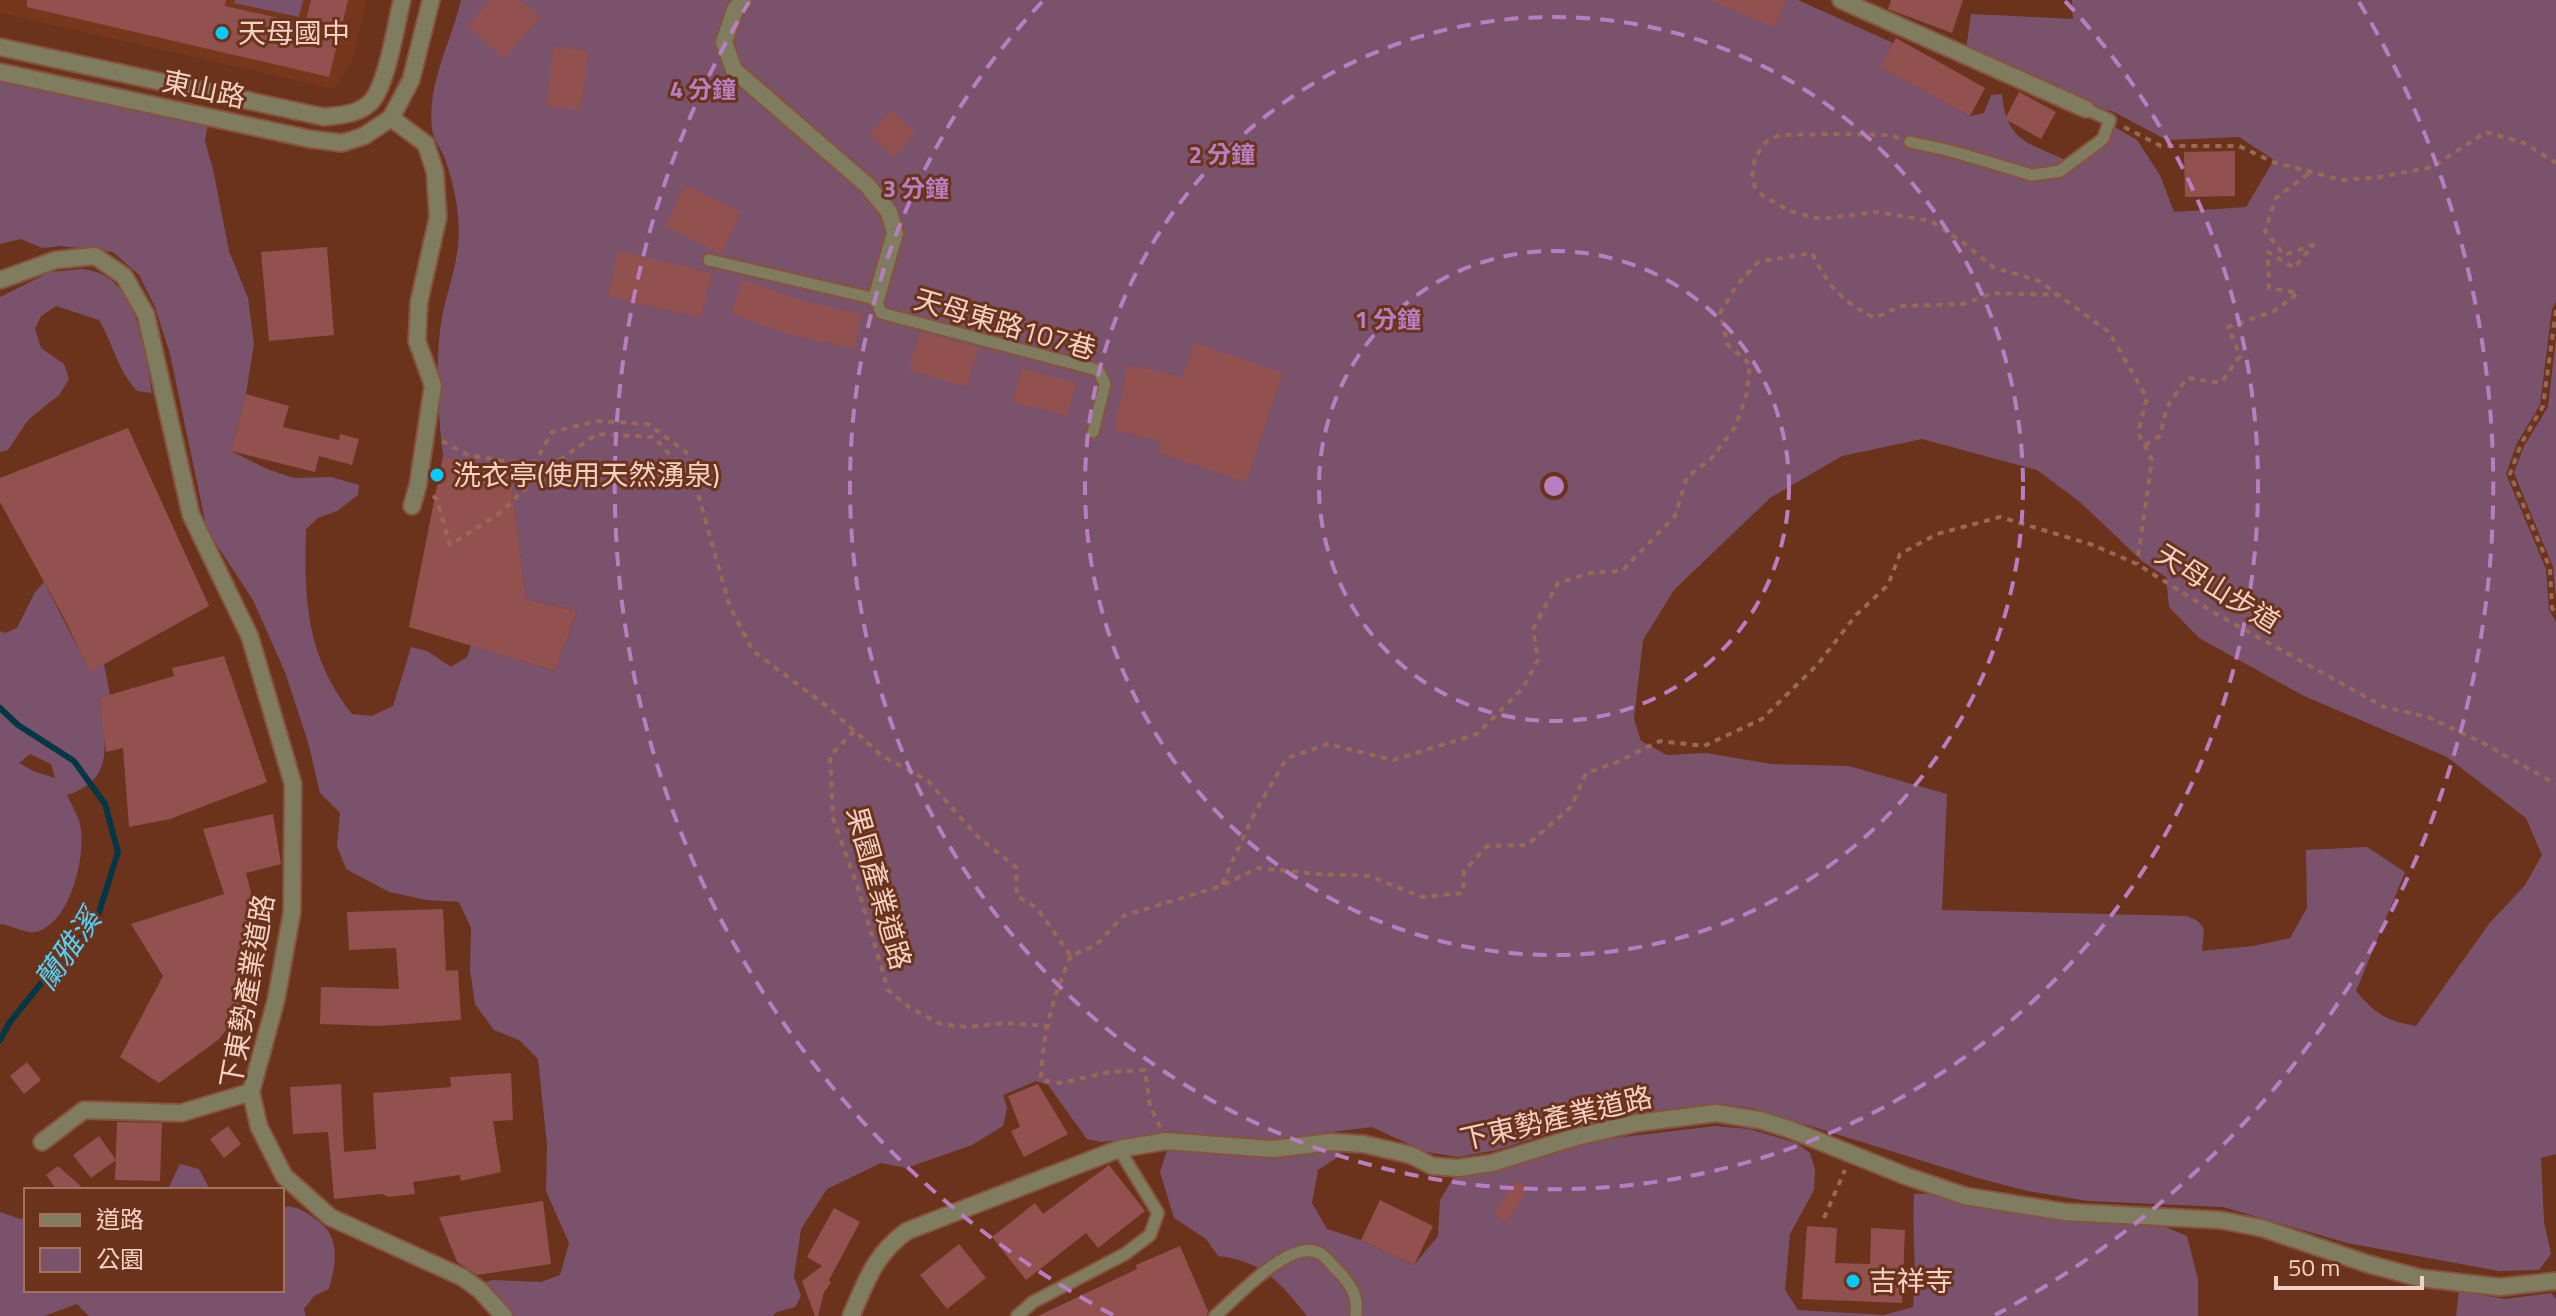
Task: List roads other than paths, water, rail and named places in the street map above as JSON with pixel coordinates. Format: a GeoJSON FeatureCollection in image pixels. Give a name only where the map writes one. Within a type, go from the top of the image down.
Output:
{"type":"FeatureCollection","features":[{"type":"Feature","properties":{"kind":"street","name":"東山路"},"geometry":{"type":"LineString","coordinates":[[0,47],[324,117],[351,114],[371,101],[384,75],[402,0]]}},
{"type":"Feature","properties":{"kind":"street"},"geometry":{"type":"LineString","coordinates":[[412,506],[433,385],[417,341],[419,302],[438,217],[435,172],[426,144],[391,118],[411,80],[431,0]]}},
{"type":"Feature","properties":{"kind":"street"},"geometry":{"type":"LineString","coordinates":[[743,0],[735,10],[724,42],[734,70],[867,185],[889,212],[895,233],[876,299]]}},
{"type":"Feature","properties":{"kind":"street"},"geometry":{"type":"LineString","coordinates":[[1841,0],[2086,109]]}},
{"type":"Feature","properties":{"kind":"street","name":"東山路"},"geometry":{"type":"LineString","coordinates":[[0,72],[310,139],[342,143],[364,136],[391,118]]}},
{"type":"Feature","properties":{"kind":"street","name":"下東勢產業道路"},"geometry":{"type":"LineString","coordinates":[[0,282],[56,260],[95,256],[124,276],[146,315],[191,515],[250,637],[293,784],[292,912],[276,1000],[251,1092],[259,1127],[284,1176],[330,1217],[462,1277],[480,1290],[504,1316]]}},
{"type":"Feature","properties":{"kind":"street"},"geometry":{"type":"LineString","coordinates":[[42,1142],[84,1110],[181,1113],[251,1092]]}},
{"type":"Feature","properties":{"kind":"street","name":"下東勢產業道路"},"geometry":{"type":"LineString","coordinates":[[851,1316],[871,1271],[887,1245],[907,1231],[1119,1149],[1166,1141],[1273,1149],[1331,1142],[1363,1144],[1411,1155],[1432,1166],[1458,1168],[1492,1163],[1576,1137],[1637,1123],[1716,1113],[1760,1120],[1965,1196],[2065,1212],[2220,1220],[2262,1228],[2420,1278],[2500,1287],[2556,1281]]}},
{"type":"Feature","properties":{"kind":"lane"},"geometry":{"type":"LineString","coordinates":[[1910,142],[2032,175],[2060,171],[2103,139],[2110,120],[2086,109]]}},
{"type":"Feature","properties":{"kind":"lane","name":"天母東路107巷"},"geometry":{"type":"LineString","coordinates":[[709,260],[876,299],[881,313],[1098,370],[1105,384],[1093,432]]}},
{"type":"Feature","properties":{"kind":"lane"},"geometry":{"type":"LineString","coordinates":[[1017,1316],[1033,1302],[1125,1254],[1150,1235],[1158,1213],[1119,1149]]}},
{"type":"Feature","properties":{"kind":"lane"},"geometry":{"type":"LineString","coordinates":[[1215,1316],[1288,1254],[1306,1250],[1320,1253],[1352,1286],[1357,1304],[1356,1316]]}},
{"type":"Feature","properties":{"kind":"waterway","name":"蘭雅溪"},"geometry":{"type":"LineString","coordinates":[[0,708],[18,725],[74,761],[105,804],[118,852],[96,922],[55,966],[10,1022],[0,1040]]}},
{"type":"Feature","properties":{"kind":"place","name":"天母國中"},"geometry":{"type":"Point","coordinates":[222,33]}},
{"type":"Feature","properties":{"kind":"place","name":"洗衣亭(使用天然湧泉)"},"geometry":{"type":"Point","coordinates":[437,475]}},
{"type":"Feature","properties":{"kind":"place","name":"吉祥寺"},"geometry":{"type":"Point","coordinates":[1853,1281]}}]}
